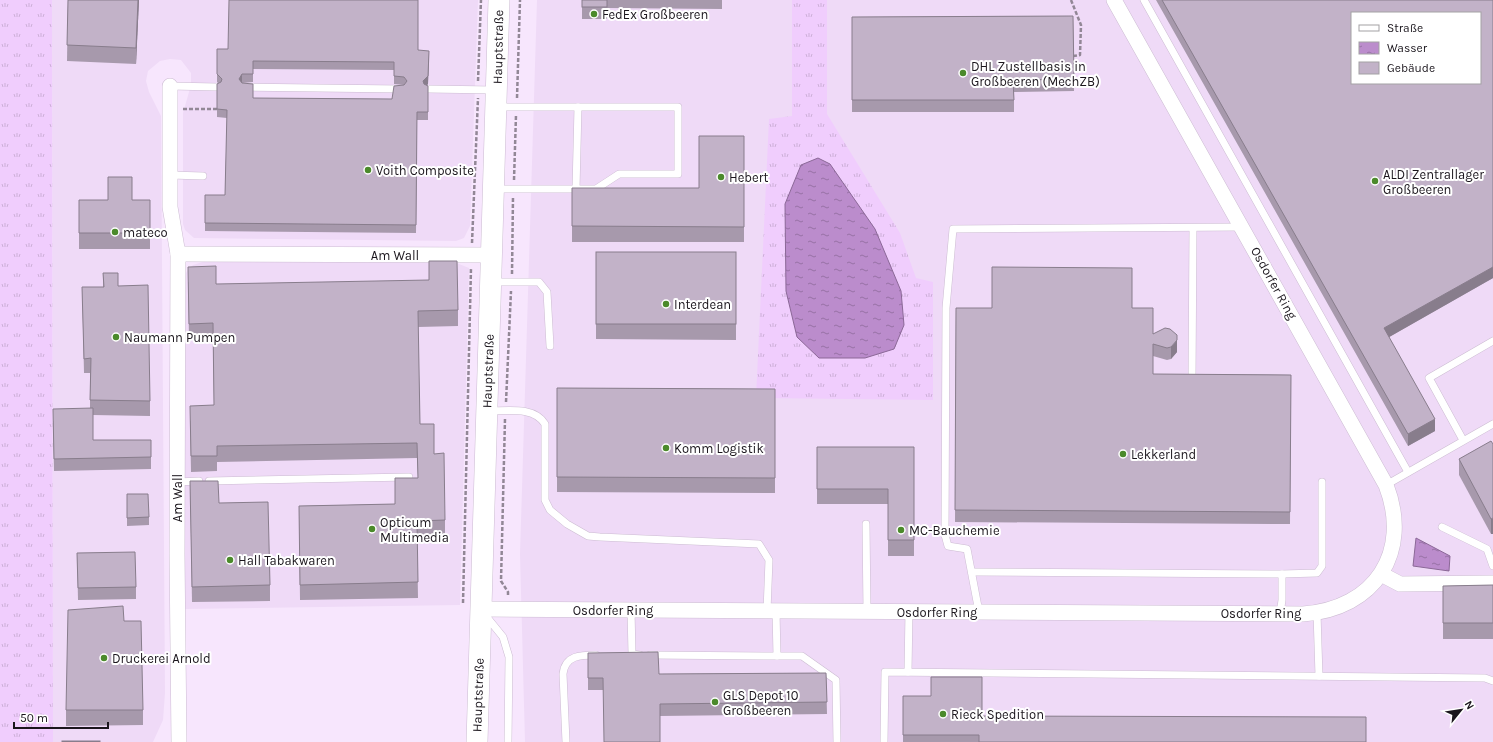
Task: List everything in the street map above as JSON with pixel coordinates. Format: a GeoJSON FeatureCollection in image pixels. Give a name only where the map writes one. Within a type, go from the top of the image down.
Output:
{"type":"FeatureCollection","features":[{"type":"Feature","properties":{"kind":"street","name":"Hauptstraße"},"geometry":{"type":"LineString","coordinates":[[476,742],[472,607],[496,411],[491,282],[482,255],[504,189],[497,98],[499,0]]}},
{"type":"Feature","properties":{"kind":"street","name":"Osdorfer Ring"},"geometry":{"type":"LineString","coordinates":[[472,607],[631,610],[1280,614],[1317,613],[1342,606],[1354,600],[1368,588],[1380,574],[1390,555],[1396,532],[1392,500],[1386,485],[1114,0]]}},
{"type":"Feature","properties":{"kind":"street","name":"Am Wall"},"geometry":{"type":"LineString","coordinates":[[170,86],[170,207],[178,254],[177,482],[179,742]]}},
{"type":"Feature","properties":{"kind":"street","name":"Am Wall"},"geometry":{"type":"LineString","coordinates":[[178,254],[482,255]]}},
{"type":"Feature","properties":{"kind":"street"},"geometry":{"type":"LineString","coordinates":[[1380,574],[1400,584],[1493,584]]}},
{"type":"Feature","properties":{"kind":"lane"},"geometry":{"type":"LineString","coordinates":[[1144,0],[1408,472]]}},
{"type":"Feature","properties":{"kind":"lane"},"geometry":{"type":"LineString","coordinates":[[170,86],[217,87]]}},
{"type":"Feature","properties":{"kind":"lane"},"geometry":{"type":"LineString","coordinates":[[244,87],[402,89]]}},
{"type":"Feature","properties":{"kind":"lane"},"geometry":{"type":"LineString","coordinates":[[428,89],[578,107],[678,107],[678,174],[620,174],[596,189],[504,189]]}},
{"type":"Feature","properties":{"kind":"lane"},"geometry":{"type":"LineString","coordinates":[[576,189],[578,107]]}},
{"type":"Feature","properties":{"kind":"lane"},"geometry":{"type":"LineString","coordinates":[[170,175],[203,176]]}},
{"type":"Feature","properties":{"kind":"lane"},"geometry":{"type":"LineString","coordinates":[[979,612],[967,549],[948,546],[945,535],[946,308],[953,229],[1242,227]]}},
{"type":"Feature","properties":{"kind":"lane"},"geometry":{"type":"LineString","coordinates":[[1192,381],[1193,228]]}},
{"type":"Feature","properties":{"kind":"lane"},"geometry":{"type":"LineString","coordinates":[[491,282],[539,282],[544,287],[547,292],[550,346]]}},
{"type":"Feature","properties":{"kind":"lane"},"geometry":{"type":"LineString","coordinates":[[1463,440],[1429,378],[1493,341]]}},
{"type":"Feature","properties":{"kind":"lane"},"geometry":{"type":"LineString","coordinates":[[496,411],[528,412],[536,414],[545,424],[545,500],[557,517],[588,536],[759,544],[769,560],[772,611],[777,656]]}},
{"type":"Feature","properties":{"kind":"lane"},"geometry":{"type":"LineString","coordinates":[[1386,485],[1493,424]]}},
{"type":"Feature","properties":{"kind":"lane"},"geometry":{"type":"LineString","coordinates":[[177,482],[409,477]]}},
{"type":"Feature","properties":{"kind":"lane"},"geometry":{"type":"LineString","coordinates":[[972,572],[1317,573],[1322,566],[1322,482]]}},
{"type":"Feature","properties":{"kind":"lane"},"geometry":{"type":"LineString","coordinates":[[866,524],[867,611]]}},
{"type":"Feature","properties":{"kind":"lane"},"geometry":{"type":"LineString","coordinates":[[1442,527],[1487,549],[1493,566]]}},
{"type":"Feature","properties":{"kind":"lane"},"geometry":{"type":"LineString","coordinates":[[1280,614],[1282,600],[1282,574]]}},
{"type":"Feature","properties":{"kind":"lane"},"geometry":{"type":"LineString","coordinates":[[472,607],[504,637],[509,657],[508,742]]}},
{"type":"Feature","properties":{"kind":"lane"},"geometry":{"type":"LineString","coordinates":[[631,610],[628,654],[802,656],[836,680],[837,742]]}},
{"type":"Feature","properties":{"kind":"lane"},"geometry":{"type":"LineString","coordinates":[[908,672],[909,612]]}},
{"type":"Feature","properties":{"kind":"lane"},"geometry":{"type":"LineString","coordinates":[[1317,613],[1319,676]]}},
{"type":"Feature","properties":{"kind":"lane"},"geometry":{"type":"LineString","coordinates":[[566,742],[565,665],[570,659],[579,655],[602,655]]}},
{"type":"Feature","properties":{"kind":"lane"},"geometry":{"type":"LineString","coordinates":[[884,742],[885,672],[1485,678],[1493,681]]}},
{"type":"Feature","properties":{"kind":"path"},"geometry":{"type":"LineString","coordinates":[[481,0],[497,98],[511,283],[496,411],[501,581],[508,592],[508,598]]}},
{"type":"Feature","properties":{"kind":"path"},"geometry":{"type":"LineString","coordinates":[[472,607],[482,255],[497,98],[520,0]]}},
{"type":"Feature","properties":{"kind":"path"},"geometry":{"type":"LineString","coordinates":[[1071,0],[1081,26],[1080,55],[1073,56]]}},
{"type":"Feature","properties":{"kind":"path"},"geometry":{"type":"LineString","coordinates":[[180,109],[217,109]]}},
{"type":"Feature","properties":{"kind":"shaded area"},"geometry":{"type":"Polygon","coordinates":[[[52,0],[478,0],[470,226],[464,238],[456,241],[194,238],[185,230],[183,224],[183,113],[191,85],[191,73],[181,60],[170,59],[160,61],[148,71],[146,81],[149,92],[161,116],[165,693],[163,720],[153,742],[53,742],[52,0]]]}},
{"type":"Feature","properties":{"kind":"shaded area"},"geometry":{"type":"Polygon","coordinates":[[[537,0],[1493,0],[1493,742],[525,742],[520,554],[537,0]]]}},
{"type":"Feature","properties":{"kind":"shaded area"},"geometry":{"type":"Polygon","coordinates":[[[209,260],[454,262],[469,268],[460,605],[185,609],[184,277],[193,265],[209,260]]]}},
{"type":"Feature","properties":{"kind":"green space"},"geometry":{"type":"Polygon","coordinates":[[[0,0],[52,0],[53,742],[0,742],[0,0]]]}},
{"type":"Feature","properties":{"kind":"green space"},"geometry":{"type":"Polygon","coordinates":[[[792,0],[827,0],[827,114],[900,233],[916,278],[933,282],[933,400],[756,398],[769,119],[792,116],[792,0]]]}},
{"type":"Feature","properties":{"kind":"water"},"geometry":{"type":"Polygon","coordinates":[[[818,158],[830,164],[875,229],[901,291],[904,325],[894,349],[865,358],[819,358],[797,337],[786,291],[785,204],[801,165],[818,158]]]}},
{"type":"Feature","properties":{"kind":"water"},"geometry":{"type":"Polygon","coordinates":[[[1416,538],[1450,556],[1449,571],[1413,566],[1416,538]]]}},
{"type":"Feature","properties":{"kind":"building"},"geometry":{"type":"Polygon","coordinates":[[[68,0],[138,0],[136,48],[67,45],[68,0]]]}},
{"type":"Feature","properties":{"kind":"building"},"geometry":{"type":"Polygon","coordinates":[[[229,0],[418,0],[418,50],[429,51],[428,76],[423,81],[424,84],[428,86],[428,112],[417,112],[416,225],[205,223],[205,195],[225,195],[227,110],[217,109],[217,84],[221,82],[222,79],[217,74],[217,49],[228,49],[229,0]],[[253,61],[253,74],[242,74],[239,79],[242,83],[253,84],[253,98],[392,99],[394,86],[404,85],[407,81],[404,77],[394,76],[394,62],[253,61]]]}},
{"type":"Feature","properties":{"kind":"building"},"geometry":{"type":"Polygon","coordinates":[[[582,0],[607,0],[607,7],[582,7],[582,0]]]}},
{"type":"Feature","properties":{"kind":"building","name":"ALDI Zentrallager Großbeeren"},"geometry":{"type":"Polygon","coordinates":[[[1162,0],[1493,0],[1493,267],[1384,328],[1435,419],[1408,434],[1162,0]]]}},
{"type":"Feature","properties":{"kind":"building","name":"DHL Zustellbasis in Großbeeren (MechZB)"},"geometry":{"type":"Polygon","coordinates":[[[1073,16],[1074,79],[1013,80],[1014,100],[852,100],[852,17],[1073,16]]]}},
{"type":"Feature","properties":{"kind":"building","name":"Hebert"},"geometry":{"type":"Polygon","coordinates":[[[699,136],[744,136],[744,227],[572,226],[572,188],[699,188],[699,136]]]}},
{"type":"Feature","properties":{"kind":"building","name":"mateco"},"geometry":{"type":"Polygon","coordinates":[[[108,177],[132,177],[132,200],[150,200],[150,233],[79,233],[79,200],[108,200],[108,177]]]}},
{"type":"Feature","properties":{"kind":"building","name":"Interdean"},"geometry":{"type":"Polygon","coordinates":[[[596,252],[736,252],[736,324],[596,324],[596,252]]]}},
{"type":"Feature","properties":{"kind":"building"},"geometry":{"type":"Polygon","coordinates":[[[429,261],[457,261],[458,310],[418,311],[420,424],[434,424],[434,454],[444,453],[445,520],[417,521],[418,582],[300,585],[299,506],[395,504],[395,478],[418,478],[417,443],[217,446],[217,456],[191,456],[190,406],[214,405],[213,323],[189,324],[188,267],[216,266],[216,284],[429,280],[429,261]]]}},
{"type":"Feature","properties":{"kind":"building","name":"Lekkerland"},"geometry":{"type":"Polygon","coordinates":[[[992,267],[1132,268],[1132,308],[1153,308],[1153,334],[1165,328],[1170,329],[1177,335],[1177,340],[1171,347],[1167,348],[1153,344],[1153,374],[1291,375],[1290,512],[955,510],[956,308],[992,308],[992,267]]]}},
{"type":"Feature","properties":{"kind":"building","name":"Naumann Pumpen"},"geometry":{"type":"Polygon","coordinates":[[[103,273],[118,273],[118,286],[148,285],[150,401],[90,400],[91,358],[84,359],[82,287],[104,287],[103,273]]]}},
{"type":"Feature","properties":{"kind":"building","name":"Komm Logistik"},"geometry":{"type":"Polygon","coordinates":[[[557,388],[775,389],[775,478],[557,477],[557,388]]]}},
{"type":"Feature","properties":{"kind":"building"},"geometry":{"type":"Polygon","coordinates":[[[93,408],[93,440],[151,440],[151,457],[54,459],[53,409],[93,408]]]}},
{"type":"Feature","properties":{"kind":"building"},"geometry":{"type":"Polygon","coordinates":[[[1491,441],[1493,444],[1493,518],[1491,519],[1459,459],[1491,441]]]}},
{"type":"Feature","properties":{"kind":"building","name":"MC-Bauchemie"},"geometry":{"type":"Polygon","coordinates":[[[817,447],[914,447],[914,540],[888,540],[888,489],[817,489],[817,447]]]}},
{"type":"Feature","properties":{"kind":"building","name":"Hall Tabakwaren"},"geometry":{"type":"Polygon","coordinates":[[[190,481],[218,481],[219,503],[268,502],[270,585],[192,587],[190,481]]]}},
{"type":"Feature","properties":{"kind":"building"},"geometry":{"type":"Polygon","coordinates":[[[127,494],[148,494],[149,517],[127,518],[127,494]]]}},
{"type":"Feature","properties":{"kind":"building"},"geometry":{"type":"Polygon","coordinates":[[[135,552],[136,587],[78,588],[77,553],[135,552]]]}},
{"type":"Feature","properties":{"kind":"building"},"geometry":{"type":"Polygon","coordinates":[[[1493,585],[1493,623],[1443,623],[1443,586],[1493,585]]]}},
{"type":"Feature","properties":{"kind":"building","name":"Druckerei Arnold"},"geometry":{"type":"Polygon","coordinates":[[[123,606],[124,621],[141,621],[143,710],[66,710],[68,610],[123,606]]]}},
{"type":"Feature","properties":{"kind":"building","name":"GLS Depot 10 Großbeeren"},"geometry":{"type":"Polygon","coordinates":[[[658,652],[659,674],[826,673],[827,702],[660,704],[660,742],[604,742],[603,678],[588,678],[588,653],[658,652]]]}},
{"type":"Feature","properties":{"kind":"building","name":"Rieck Spedition"},"geometry":{"type":"Polygon","coordinates":[[[931,677],[982,677],[982,716],[1366,717],[1366,742],[979,742],[979,735],[903,735],[903,696],[931,696],[931,677]]]}},
{"type":"Feature","properties":{"kind":"building"},"geometry":{"type":"Polygon","coordinates":[[[100,741],[100,742],[62,742],[100,741]]]}},
{"type":"Feature","properties":{"kind":"place","name":"FedEx Großbeeren"},"geometry":{"type":"Point","coordinates":[594,14]}},
{"type":"Feature","properties":{"kind":"place","name":"DHL Zustellbasis in Großbeeren (MechZB)"},"geometry":{"type":"Point","coordinates":[963,73]}},
{"type":"Feature","properties":{"kind":"place","name":"Voith Composite"},"geometry":{"type":"Point","coordinates":[368,170]}},
{"type":"Feature","properties":{"kind":"place","name":"Hebert"},"geometry":{"type":"Point","coordinates":[721,177]}},
{"type":"Feature","properties":{"kind":"place","name":"ALDI Zentrallager Großbeeren"},"geometry":{"type":"Point","coordinates":[1375,181]}},
{"type":"Feature","properties":{"kind":"place","name":"mateco"},"geometry":{"type":"Point","coordinates":[115,232]}},
{"type":"Feature","properties":{"kind":"place","name":"Interdean"},"geometry":{"type":"Point","coordinates":[666,304]}},
{"type":"Feature","properties":{"kind":"place","name":"Naumann Pumpen"},"geometry":{"type":"Point","coordinates":[116,337]}},
{"type":"Feature","properties":{"kind":"place","name":"Komm Logistik"},"geometry":{"type":"Point","coordinates":[666,448]}},
{"type":"Feature","properties":{"kind":"place","name":"Lekkerland"},"geometry":{"type":"Point","coordinates":[1123,454]}},
{"type":"Feature","properties":{"kind":"place","name":"Opticum Multimedia"},"geometry":{"type":"Point","coordinates":[372,529]}},
{"type":"Feature","properties":{"kind":"place","name":"MC-Bauchemie"},"geometry":{"type":"Point","coordinates":[901,530]}},
{"type":"Feature","properties":{"kind":"place","name":"Hall Tabakwaren"},"geometry":{"type":"Point","coordinates":[230,560]}},
{"type":"Feature","properties":{"kind":"place","name":"Druckerei Arnold"},"geometry":{"type":"Point","coordinates":[104,658]}},
{"type":"Feature","properties":{"kind":"place","name":"GLS Depot 10 Großbeeren"},"geometry":{"type":"Point","coordinates":[715,702]}},
{"type":"Feature","properties":{"kind":"place","name":"Rieck Spedition"},"geometry":{"type":"Point","coordinates":[943,714]}}]}
